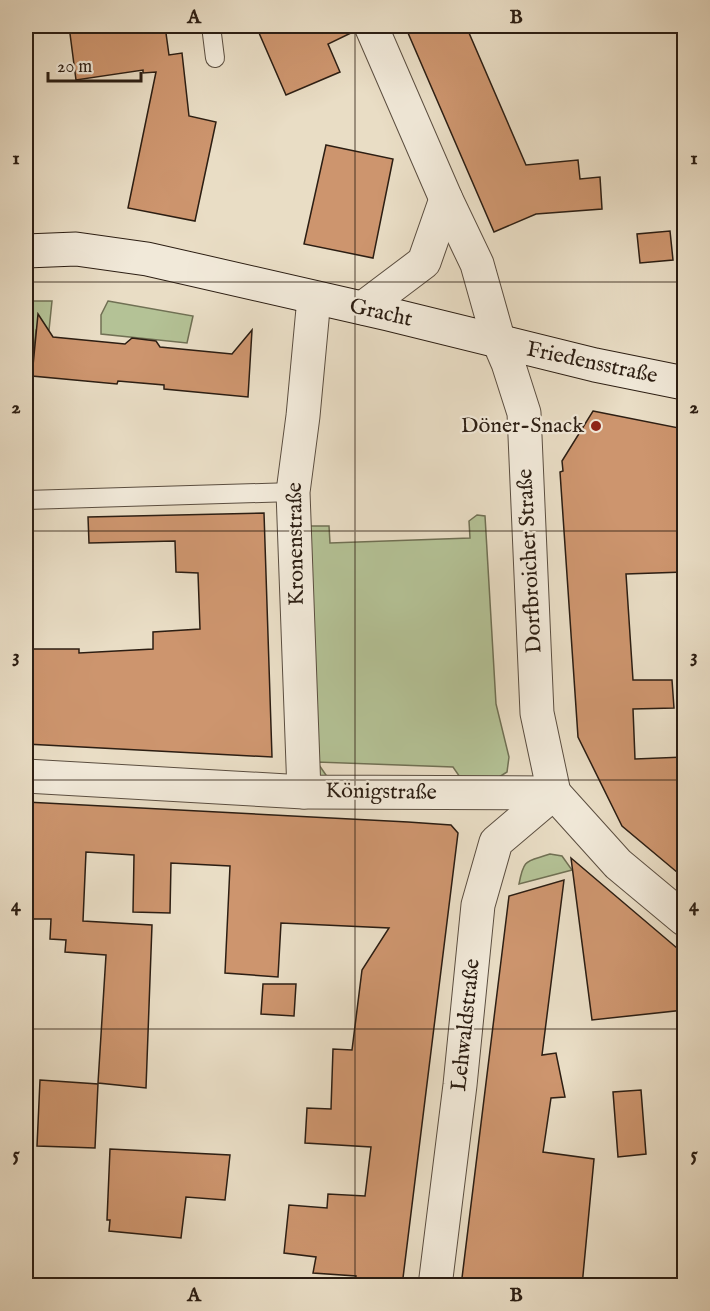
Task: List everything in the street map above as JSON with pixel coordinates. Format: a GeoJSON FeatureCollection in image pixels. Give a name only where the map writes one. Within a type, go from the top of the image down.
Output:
{"type":"FeatureCollection","features":[{"type":"Feature","properties":{"kind":"street","name":"Dorfbroicher Straße"},"geometry":{"type":"LineString","coordinates":[[371,26],[446,199],[477,264],[499,342],[524,412],[537,713],[554,793]]}},
{"type":"Feature","properties":{"kind":"street"},"geometry":{"type":"LineString","coordinates":[[363,308],[424,262],[446,199]]}},
{"type":"Feature","properties":{"kind":"street","name":"Gracht"},"geometry":{"type":"LineString","coordinates":[[26,251],[76,249],[147,259],[363,308],[499,342]]}},
{"type":"Feature","properties":{"kind":"street","name":"Kronenstraße"},"geometry":{"type":"LineString","coordinates":[[304,792],[293,492],[314,298]]}},
{"type":"Feature","properties":{"kind":"street","name":"Friedensstraße"},"geometry":{"type":"LineString","coordinates":[[499,342],[684,383]]}},
{"type":"Feature","properties":{"kind":"street","name":"Königstraße"},"geometry":{"type":"LineString","coordinates":[[26,776],[304,792],[554,793]]}},
{"type":"Feature","properties":{"kind":"street"},"geometry":{"type":"LineString","coordinates":[[554,793],[618,864],[684,919]]}},
{"type":"Feature","properties":{"kind":"street","name":"Lehwaldstraße"},"geometry":{"type":"LineString","coordinates":[[435,1286],[460,1085],[478,905],[496,842],[554,793]]}},
{"type":"Feature","properties":{"kind":"lane"},"geometry":{"type":"LineString","coordinates":[[211,26],[215,58]]}},
{"type":"Feature","properties":{"kind":"lane"},"geometry":{"type":"LineString","coordinates":[[26,500],[293,492]]}},
{"type":"Feature","properties":{"kind":"green space"},"geometry":{"type":"Polygon","coordinates":[[[26,301],[52,301],[49,330],[36,330],[33,360],[26,359],[26,301]]]}},
{"type":"Feature","properties":{"kind":"green space"},"geometry":{"type":"Polygon","coordinates":[[[108,301],[193,316],[187,343],[101,334],[101,315],[108,301]]]}},
{"type":"Feature","properties":{"kind":"green space"},"geometry":{"type":"Polygon","coordinates":[[[477,515],[485,516],[496,704],[509,757],[507,772],[496,779],[464,783],[453,767],[317,762],[328,778],[308,780],[303,526],[329,526],[330,543],[470,538],[469,521],[477,515]]]}},
{"type":"Feature","properties":{"kind":"green space"},"geometry":{"type":"Polygon","coordinates":[[[550,854],[562,856],[572,870],[519,884],[523,869],[528,862],[550,854]]]}},
{"type":"Feature","properties":{"kind":"building"},"geometry":{"type":"Polygon","coordinates":[[[69,26],[165,26],[169,55],[182,53],[189,116],[216,122],[195,221],[128,208],[156,72],[143,73],[143,70],[76,80],[69,26]]]}},
{"type":"Feature","properties":{"kind":"building"},"geometry":{"type":"Polygon","coordinates":[[[256,26],[353,26],[353,32],[328,44],[340,72],[286,95],[256,26]]]}},
{"type":"Feature","properties":{"kind":"building"},"geometry":{"type":"Polygon","coordinates":[[[405,26],[466,26],[526,165],[578,160],[580,179],[600,177],[602,209],[536,214],[494,232],[405,26]]]}},
{"type":"Feature","properties":{"kind":"building"},"geometry":{"type":"Polygon","coordinates":[[[326,145],[393,159],[373,258],[304,244],[326,145]]]}},
{"type":"Feature","properties":{"kind":"building"},"geometry":{"type":"Polygon","coordinates":[[[670,231],[673,260],[640,263],[637,234],[670,231]]]}},
{"type":"Feature","properties":{"kind":"building"},"geometry":{"type":"Polygon","coordinates":[[[38,314],[53,337],[125,344],[132,338],[156,341],[160,347],[232,354],[252,330],[248,397],[164,389],[164,385],[118,381],[117,384],[32,376],[38,314]]]}},
{"type":"Feature","properties":{"kind":"building"},"geometry":{"type":"Polygon","coordinates":[[[593,411],[684,429],[684,572],[626,574],[633,680],[672,680],[674,708],[633,709],[635,759],[684,757],[684,878],[622,826],[578,737],[560,472],[563,471],[562,461],[593,411]]]}},
{"type":"Feature","properties":{"kind":"building"},"geometry":{"type":"Polygon","coordinates":[[[264,513],[272,757],[26,744],[26,649],[79,649],[79,653],[153,649],[153,632],[200,629],[198,573],[176,572],[175,541],[89,543],[88,517],[264,513]]]}},
{"type":"Feature","properties":{"kind":"building"},"geometry":{"type":"Polygon","coordinates":[[[26,802],[451,825],[458,833],[402,1286],[355,1286],[356,1276],[313,1273],[316,1257],[284,1253],[289,1205],[327,1208],[328,1194],[365,1196],[371,1147],[305,1143],[307,1108],[331,1109],[333,1049],[352,1050],[362,970],[389,928],[281,923],[278,977],[225,973],[230,866],[171,863],[170,913],[133,912],[134,855],[86,852],[83,921],[152,925],[146,1088],[98,1083],[106,955],[65,952],[66,940],[50,939],[51,919],[26,919],[26,802]]]}},
{"type":"Feature","properties":{"kind":"building"},"geometry":{"type":"Polygon","coordinates":[[[571,858],[684,954],[684,1010],[592,1020],[571,858]]]}},
{"type":"Feature","properties":{"kind":"building"},"geometry":{"type":"Polygon","coordinates":[[[564,880],[542,1055],[556,1053],[565,1097],[551,1098],[543,1152],[594,1159],[582,1286],[461,1286],[509,896],[564,880]]]}},
{"type":"Feature","properties":{"kind":"building"},"geometry":{"type":"Polygon","coordinates":[[[263,984],[296,984],[294,1016],[261,1014],[263,984]]]}},
{"type":"Feature","properties":{"kind":"building"},"geometry":{"type":"Polygon","coordinates":[[[40,1080],[98,1084],[95,1148],[37,1146],[40,1080]]]}},
{"type":"Feature","properties":{"kind":"building"},"geometry":{"type":"Polygon","coordinates":[[[641,1090],[646,1154],[618,1157],[613,1092],[641,1090]]]}},
{"type":"Feature","properties":{"kind":"building"},"geometry":{"type":"Polygon","coordinates":[[[110,1149],[230,1155],[225,1200],[186,1197],[181,1238],[109,1231],[110,1220],[107,1220],[110,1149]]]}},
{"type":"Feature","properties":{"kind":"place","name":"Döner-Snack"},"geometry":{"type":"Point","coordinates":[596,426]}}]}
